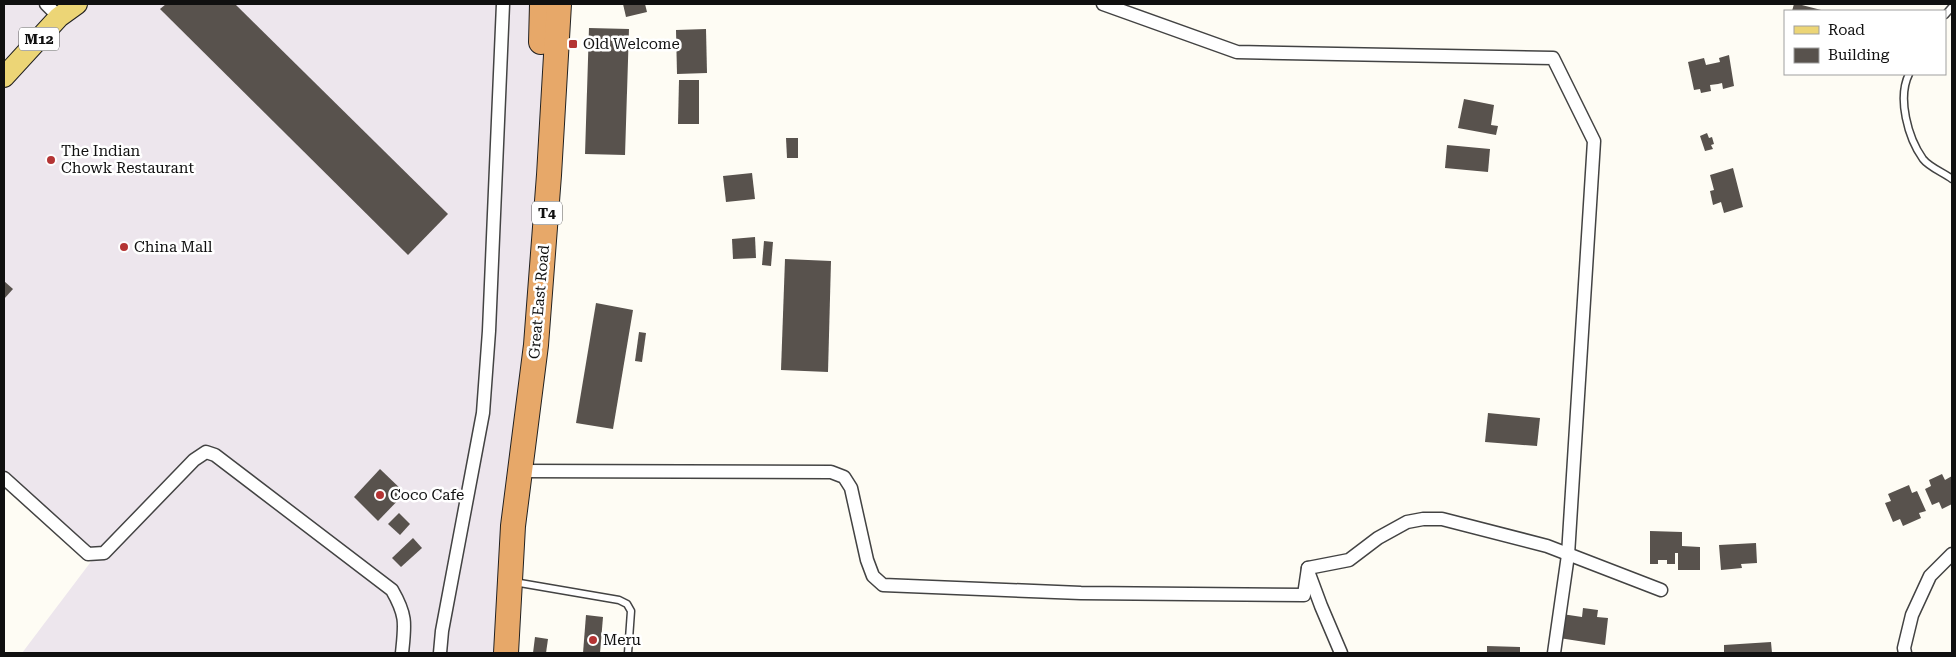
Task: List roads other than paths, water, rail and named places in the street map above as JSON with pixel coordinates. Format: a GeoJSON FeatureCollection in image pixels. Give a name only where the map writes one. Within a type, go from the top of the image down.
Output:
{"type":"FeatureCollection","features":[{"type":"Feature","properties":{"kind":"highway","name":"Great East Road"},"geometry":{"type":"LineString","coordinates":[[526,421],[525,368],[542,4]]}},
{"type":"Feature","properties":{"kind":"highway","name":"Great East Road"},"geometry":{"type":"LineString","coordinates":[[506,653],[513,526],[532,384],[550,175],[559,4]]}},
{"type":"Feature","properties":{"kind":"main road","name":"M12"},"geometry":{"type":"LineString","coordinates":[[4,77],[52,11],[77,4]]}},
{"type":"Feature","properties":{"kind":"street"},"geometry":{"type":"LineString","coordinates":[[440,653],[442,631],[483,413],[489,331],[503,4]]}},
{"type":"Feature","properties":{"kind":"street"},"geometry":{"type":"LineString","coordinates":[[1103,4],[1237,52],[1552,58],[1594,141],[1568,555],[1554,653]]}},
{"type":"Feature","properties":{"kind":"street"},"geometry":{"type":"LineString","coordinates":[[4,478],[88,554],[96,555],[104,553],[194,460],[206,452],[215,455],[392,590],[402,607],[405,624],[402,653]]}},
{"type":"Feature","properties":{"kind":"street"},"geometry":{"type":"LineString","coordinates":[[520,471],[831,472],[844,476],[851,488],[867,560],[873,576],[883,585],[1081,593],[1304,595],[1308,568]]}},
{"type":"Feature","properties":{"kind":"street"},"geometry":{"type":"LineString","coordinates":[[1308,568],[1349,560],[1378,538],[1407,522],[1423,519],[1442,519],[1547,546],[1661,590]]}},
{"type":"Feature","properties":{"kind":"street"},"geometry":{"type":"LineString","coordinates":[[1904,653],[1912,616],[1926,584],[1930,576],[1952,554]]}},
{"type":"Feature","properties":{"kind":"street"},"geometry":{"type":"LineString","coordinates":[[1308,568],[1321,606],[1341,653]]}},
{"type":"Feature","properties":{"kind":"lane"},"geometry":{"type":"LineString","coordinates":[[1908,75],[1906,80],[1903,106],[1910,133],[1924,160],[1952,179]]}},
{"type":"Feature","properties":{"kind":"lane"},"geometry":{"type":"LineString","coordinates":[[511,582],[619,600],[626,604],[631,611],[628,653]]}},
{"type":"Feature","properties":{"kind":"place","name":"Old Welcome"},"geometry":{"type":"Point","coordinates":[573,44]}},
{"type":"Feature","properties":{"kind":"place","name":"The Indian Chowk Restaurant"},"geometry":{"type":"Point","coordinates":[51,160]}},
{"type":"Feature","properties":{"kind":"place","name":"China Mall"},"geometry":{"type":"Point","coordinates":[124,247]}},
{"type":"Feature","properties":{"kind":"place","name":"Coco Cafe"},"geometry":{"type":"Point","coordinates":[380,495]}},
{"type":"Feature","properties":{"kind":"place","name":"Meru"},"geometry":{"type":"Point","coordinates":[593,640]}}]}
